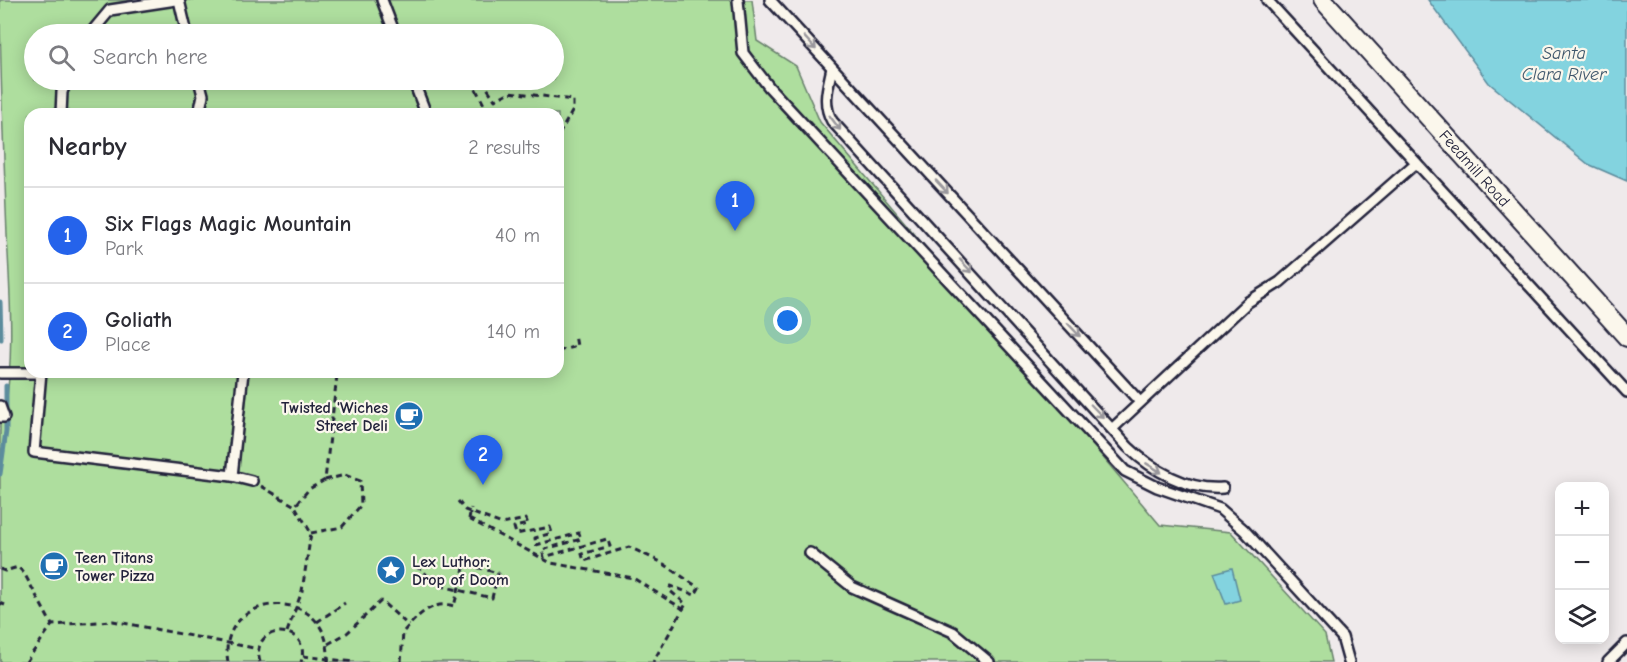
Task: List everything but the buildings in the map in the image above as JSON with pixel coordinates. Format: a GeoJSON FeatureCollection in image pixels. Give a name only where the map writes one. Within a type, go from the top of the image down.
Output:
{"type":"FeatureCollection","features":[{"type":"Feature","properties":{"kind":"street","name":"Feedmill Road"},"geometry":{"type":"LineString","coordinates":[[1323,0],[1627,337]]}},
{"type":"Feature","properties":{"kind":"lane"},"geometry":{"type":"LineString","coordinates":[[98,24],[110,10],[177,0],[185,24]]}},
{"type":"Feature","properties":{"kind":"lane"},"geometry":{"type":"LineString","coordinates":[[382,0],[391,24]]}},
{"type":"Feature","properties":{"kind":"lane"},"geometry":{"type":"LineString","coordinates":[[738,0],[743,53],[777,96],[1125,471],[1157,487],[1220,509],[1244,530],[1342,637],[1349,662]]}},
{"type":"Feature","properties":{"kind":"lane"},"geometry":{"type":"LineString","coordinates":[[1267,0],[1627,393]]}},
{"type":"Feature","properties":{"kind":"lane"},"geometry":{"type":"LineString","coordinates":[[774,1],[832,68],[1140,402]]}},
{"type":"Feature","properties":{"kind":"lane"},"geometry":{"type":"LineString","coordinates":[[832,68],[826,95],[826,110],[832,121],[1113,428],[1147,464],[1160,472],[1196,485],[1223,488]]}},
{"type":"Feature","properties":{"kind":"lane"},"geometry":{"type":"LineString","coordinates":[[61,108],[63,90]]}},
{"type":"Feature","properties":{"kind":"lane"},"geometry":{"type":"LineString","coordinates":[[200,108],[202,90]]}},
{"type":"Feature","properties":{"kind":"lane"},"geometry":{"type":"LineString","coordinates":[[416,90],[421,108]]}},
{"type":"Feature","properties":{"kind":"lane"},"geometry":{"type":"LineString","coordinates":[[1113,428],[1248,302],[1280,282],[1416,163]]}},
{"type":"Feature","properties":{"kind":"lane"},"geometry":{"type":"LineString","coordinates":[[0,373],[24,373]]}},
{"type":"Feature","properties":{"kind":"lane"},"geometry":{"type":"LineString","coordinates":[[41,378],[34,452],[232,476],[252,481]]}},
{"type":"Feature","properties":{"kind":"lane"},"geometry":{"type":"LineString","coordinates":[[232,476],[242,378]]}},
{"type":"Feature","properties":{"kind":"lane"},"geometry":{"type":"LineString","coordinates":[[0,406],[4,417],[0,417]]}},
{"type":"Feature","properties":{"kind":"lane"},"geometry":{"type":"LineString","coordinates":[[810,552],[852,587],[953,632],[989,662]]}},
{"type":"Feature","properties":{"kind":"lane"},"geometry":{"type":"LineString","coordinates":[[1608,662],[1627,643]]}},
{"type":"Feature","properties":{"kind":"path"},"geometry":{"type":"LineString","coordinates":[[476,90],[486,108]]}},
{"type":"Feature","properties":{"kind":"path"},"geometry":{"type":"LineString","coordinates":[[488,90],[495,100],[510,92],[573,100],[573,110],[564,126]]}},
{"type":"Feature","properties":{"kind":"path"},"geometry":{"type":"LineString","coordinates":[[564,349],[577,346],[575,336]]}},
{"type":"Feature","properties":{"kind":"path"},"geometry":{"type":"LineString","coordinates":[[325,480],[337,378]]}},
{"type":"Feature","properties":{"kind":"path"},"geometry":{"type":"LineString","coordinates":[[295,506],[309,489],[325,480],[345,475],[360,482],[361,505],[342,527],[312,534]]}},
{"type":"Feature","properties":{"kind":"path"},"geometry":{"type":"LineString","coordinates":[[252,481],[295,506],[312,534],[302,591],[287,632]]}},
{"type":"Feature","properties":{"kind":"path"},"geometry":{"type":"LineString","coordinates":[[458,501],[465,510],[502,524],[526,519],[528,524],[514,527],[516,534],[550,527],[552,533],[535,538],[536,545],[579,533],[581,539],[542,550],[544,557],[607,539],[610,546],[582,554],[584,561],[629,547],[661,562],[699,588],[695,595],[671,586],[669,590],[687,604],[653,662]]}},
{"type":"Feature","properties":{"kind":"path"},"geometry":{"type":"LineString","coordinates":[[471,508],[468,519],[551,563],[633,578],[683,609]]}},
{"type":"Feature","properties":{"kind":"path"},"geometry":{"type":"LineString","coordinates":[[401,662],[403,632],[422,611],[434,606],[454,606],[458,590],[465,564],[498,573],[492,598],[458,590],[437,585],[419,567],[417,570]]}},
{"type":"Feature","properties":{"kind":"path"},"geometry":{"type":"LineString","coordinates":[[0,569],[5,571],[18,567],[24,573],[52,625]]}},
{"type":"Feature","properties":{"kind":"path"},"geometry":{"type":"LineString","coordinates":[[328,644],[347,633],[381,601],[409,626]]}},
{"type":"Feature","properties":{"kind":"path"},"geometry":{"type":"LineString","coordinates":[[0,603],[5,605]]}},
{"type":"Feature","properties":{"kind":"path"},"geometry":{"type":"LineString","coordinates":[[228,662],[228,642],[235,627],[247,614],[262,606],[279,603],[296,606],[317,622],[328,644],[328,661]]}},
{"type":"Feature","properties":{"kind":"path"},"geometry":{"type":"LineString","coordinates":[[317,622],[345,603]]}},
{"type":"Feature","properties":{"kind":"path"},"geometry":{"type":"LineString","coordinates":[[52,625],[113,621],[259,649]]}},
{"type":"Feature","properties":{"kind":"path"},"geometry":{"type":"LineString","coordinates":[[26,662],[52,625]]}},
{"type":"Feature","properties":{"kind":"path"},"geometry":{"type":"LineString","coordinates":[[260,662],[259,649],[269,634],[287,632],[297,638],[303,656],[301,662]]}},
{"type":"Feature","properties":{"kind":"path"},"geometry":{"type":"LineString","coordinates":[[303,656],[328,661],[354,662]]}},
{"type":"Feature","properties":{"kind":"green space"},"geometry":{"type":"Polygon","coordinates":[[[0,0],[752,0],[757,41],[796,66],[820,122],[1160,525],[1231,532],[1325,635],[1331,662],[0,662],[0,417],[4,417],[10,371],[11,326],[2,117],[0,0]]]}},
{"type":"Feature","properties":{"kind":"water","name":"Santa Clara River"},"geometry":{"type":"Polygon","coordinates":[[[1428,0],[1627,0],[1627,181],[1588,164],[1489,83],[1428,0]]]}},
{"type":"Feature","properties":{"kind":"water"},"geometry":{"type":"Polygon","coordinates":[[[1232,568],[1240,600],[1226,604],[1214,573],[1232,568]]]}},
{"type":"Feature","properties":{"kind":"waterway"},"geometry":{"type":"LineString","coordinates":[[0,302],[1,339]]}},
{"type":"Feature","properties":{"kind":"waterway"},"geometry":{"type":"LineString","coordinates":[[0,474],[6,431],[6,386]]}},
{"type":"Feature","properties":{"kind":"place","name":"Six Flags Magic Mountain"},"geometry":{"type":"Point","coordinates":[735,231]}},
{"type":"Feature","properties":{"kind":"place","name":"Twisted 'Wiches Street Deli"},"geometry":{"type":"Point","coordinates":[409,416]}},
{"type":"Feature","properties":{"kind":"place","name":"Goliath"},"geometry":{"type":"Point","coordinates":[483,485]}},
{"type":"Feature","properties":{"kind":"place","name":"Teen Titans Tower Pizza"},"geometry":{"type":"Point","coordinates":[54,566]}},
{"type":"Feature","properties":{"kind":"place","name":"Lex Luthor: Drop of Doom"},"geometry":{"type":"Point","coordinates":[391,570]}}]}
